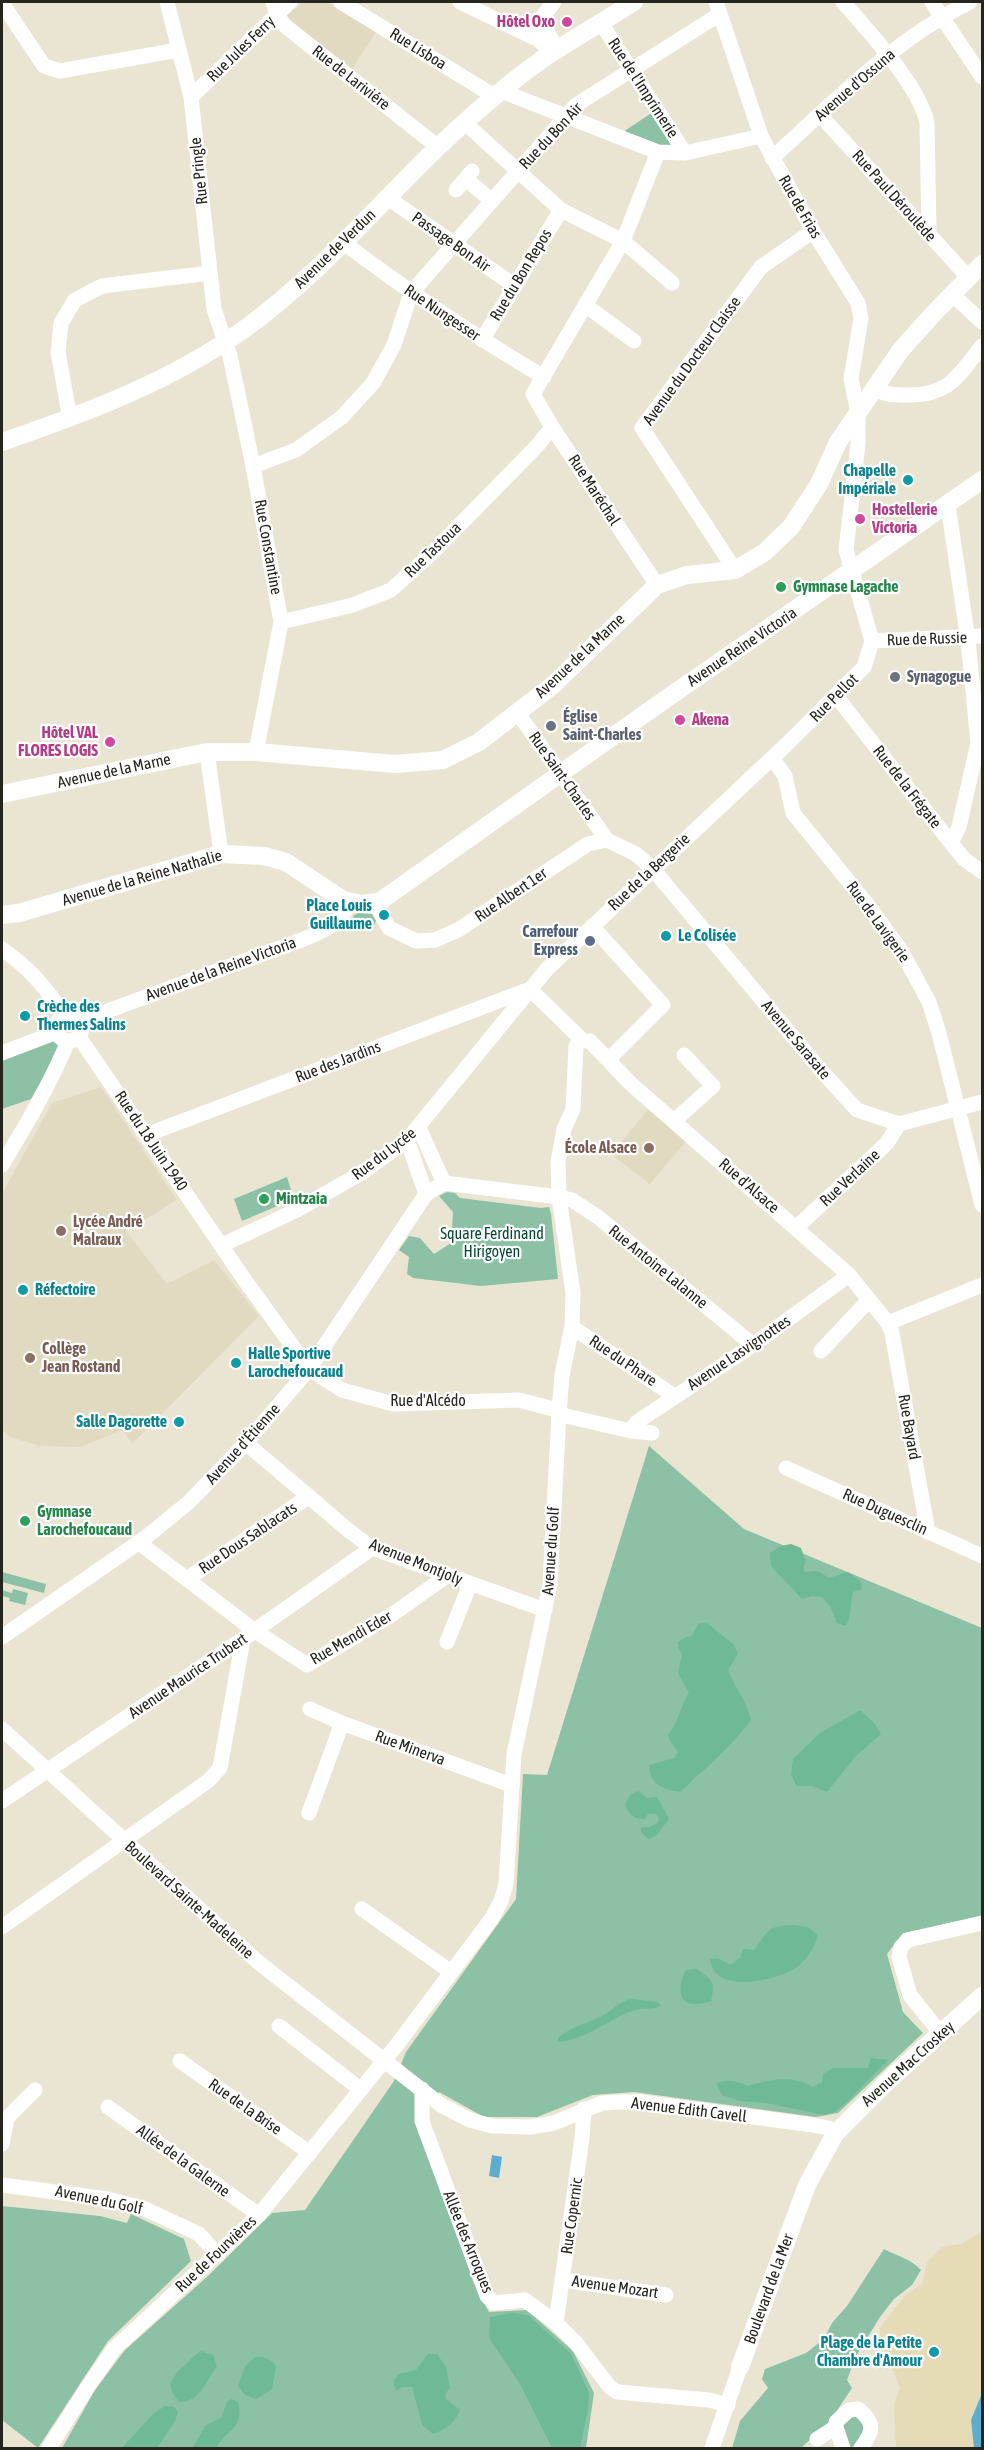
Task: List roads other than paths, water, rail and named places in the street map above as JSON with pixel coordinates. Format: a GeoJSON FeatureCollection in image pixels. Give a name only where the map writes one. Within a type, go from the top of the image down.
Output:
{"type":"FeatureCollection","features":[{"type":"Feature","properties":{"kind":"main road","name":"Avenue de Verdun"},"geometry":{"type":"LineString","coordinates":[[2,442],[70,419],[132,394],[225,342],[272,308],[344,243],[438,147],[498,94],[553,52],[634,2]]}},
{"type":"Feature","properties":{"kind":"main road","name":"Avenue de la Marne"},"geometry":{"type":"LineString","coordinates":[[2,794],[207,752],[256,752],[395,764],[443,760],[478,742],[553,685],[657,585],[687,575],[735,570],[765,552],[791,527],[819,484],[838,442],[900,351],[982,264]]}},
{"type":"Feature","properties":{"kind":"main road","name":"Avenue Reine Victoria"},"geometry":{"type":"LineString","coordinates":[[561,775],[663,701],[982,480]]}},
{"type":"Feature","properties":{"kind":"main road"},"geometry":{"type":"LineString","coordinates":[[377,903],[561,775]]}},
{"type":"Feature","properties":{"kind":"main road","name":"Avenue de la Reine Nathalie"},"geometry":{"type":"LineString","coordinates":[[2,915],[19,913],[221,854],[264,856],[286,862],[332,894],[350,902],[377,903]]}},
{"type":"Feature","properties":{"kind":"main road","name":"Avenue Mac Croskey"},"geometry":{"type":"LineString","coordinates":[[834,2134],[890,2079],[982,1996]]}},
{"type":"Feature","properties":{"kind":"main road","name":"Boulevard de la Mer"},"geometry":{"type":"LineString","coordinates":[[740,2367],[807,2185],[834,2134]]}},
{"type":"Feature","properties":{"kind":"street","name":"Rue Pringle"},"geometry":{"type":"LineString","coordinates":[[167,2],[191,97],[214,309],[225,342]]}},
{"type":"Feature","properties":{"kind":"street","name":"Rue Jules Ferry"},"geometry":{"type":"LineString","coordinates":[[191,97],[275,8],[290,2]]}},
{"type":"Feature","properties":{"kind":"street","name":"Rue Lisboa"},"geometry":{"type":"LineString","coordinates":[[341,2],[498,94],[658,152],[685,153],[761,136]]}},
{"type":"Feature","properties":{"kind":"street"},"geometry":{"type":"LineString","coordinates":[[460,2],[537,39],[553,52],[555,45],[541,21]]}},
{"type":"Feature","properties":{"kind":"street"},"geometry":{"type":"LineString","coordinates":[[537,39],[541,21],[554,2]]}},
{"type":"Feature","properties":{"kind":"street"},"geometry":{"type":"LineString","coordinates":[[843,2],[888,55],[925,112],[929,233]]}},
{"type":"Feature","properties":{"kind":"street"},"geometry":{"type":"LineString","coordinates":[[932,2],[982,77]]}},
{"type":"Feature","properties":{"kind":"street","name":"Avenue d'Ossuna"},"geometry":{"type":"LineString","coordinates":[[772,158],[888,55],[942,16],[970,2]]}},
{"type":"Feature","properties":{"kind":"street"},"geometry":{"type":"LineString","coordinates":[[2,3],[44,66],[60,71],[178,50]]}},
{"type":"Feature","properties":{"kind":"street","name":"Rue de Lariviére"},"geometry":{"type":"LineString","coordinates":[[275,8],[285,25],[438,147]]}},
{"type":"Feature","properties":{"kind":"street","name":"Rue du Bon Air"},"geometry":{"type":"LineString","coordinates":[[411,294],[576,105],[718,8]]}},
{"type":"Feature","properties":{"kind":"street","name":"Rue de Frias"},"geometry":{"type":"LineString","coordinates":[[718,8],[761,136],[813,231],[858,303],[861,318],[851,379],[858,413]]}},
{"type":"Feature","properties":{"kind":"street","name":"Rue de l'Imprimerie"},"geometry":{"type":"LineString","coordinates":[[601,23],[685,153]]}},
{"type":"Feature","properties":{"kind":"street","name":"Rue Paul Déroulède"},"geometry":{"type":"LineString","coordinates":[[820,115],[968,277]]}},
{"type":"Feature","properties":{"kind":"street"},"geometry":{"type":"LineString","coordinates":[[465,123],[561,210],[622,241],[672,283]]}},
{"type":"Feature","properties":{"kind":"street"},"geometry":{"type":"LineString","coordinates":[[544,377],[622,241],[658,152]]}},
{"type":"Feature","properties":{"kind":"street"},"geometry":{"type":"LineString","coordinates":[[464,180],[492,201]]}},
{"type":"Feature","properties":{"kind":"street","name":"Passage Bon Air"},"geometry":{"type":"LineString","coordinates":[[388,198],[515,286]]}},
{"type":"Feature","properties":{"kind":"street","name":"Rue du Bon Repos"},"geometry":{"type":"LineString","coordinates":[[482,340],[561,210]]}},
{"type":"Feature","properties":{"kind":"street","name":"Avenue du Docteur Claisse"},"geometry":{"type":"LineString","coordinates":[[735,570],[642,428],[760,267],[813,231]]}},
{"type":"Feature","properties":{"kind":"street","name":"Rue Nungesser"},"geometry":{"type":"LineString","coordinates":[[344,243],[411,294],[544,377]]}},
{"type":"Feature","properties":{"kind":"street"},"geometry":{"type":"LineString","coordinates":[[70,419],[58,352],[61,323],[75,300],[102,286],[210,273]]}},
{"type":"Feature","properties":{"kind":"street"},"geometry":{"type":"LineString","coordinates":[[253,466],[296,450],[342,417],[373,383],[394,345],[411,294]]}},
{"type":"Feature","properties":{"kind":"street"},"geometry":{"type":"LineString","coordinates":[[952,294],[982,322]]}},
{"type":"Feature","properties":{"kind":"street"},"geometry":{"type":"LineString","coordinates":[[585,305],[634,341]]}},
{"type":"Feature","properties":{"kind":"street","name":"Rue Constantine"},"geometry":{"type":"LineString","coordinates":[[225,342],[253,466],[281,622],[256,752]]}},
{"type":"Feature","properties":{"kind":"street"},"geometry":{"type":"LineString","coordinates":[[874,389],[884,394],[925,396],[939,392],[954,380],[982,346]]}},
{"type":"Feature","properties":{"kind":"street","name":"Rue Maréchal"},"geometry":{"type":"LineString","coordinates":[[544,377],[533,394],[552,427],[657,585]]}},
{"type":"Feature","properties":{"kind":"street"},"geometry":{"type":"LineString","coordinates":[[858,413],[858,444],[846,550],[872,641]]}},
{"type":"Feature","properties":{"kind":"street","name":"Rue Tastoua"},"geometry":{"type":"LineString","coordinates":[[281,622],[353,605],[391,590],[433,552],[538,446],[552,427]]}},
{"type":"Feature","properties":{"kind":"street"},"geometry":{"type":"LineString","coordinates":[[948,505],[975,637],[978,743],[959,827],[951,843]]}},
{"type":"Feature","properties":{"kind":"street","name":"Rue de Russie"},"geometry":{"type":"LineString","coordinates":[[872,641],[975,637]]}},
{"type":"Feature","properties":{"kind":"street","name":"Rue Pellot"},"geometry":{"type":"LineString","coordinates":[[772,758],[864,667],[872,641]]}},
{"type":"Feature","properties":{"kind":"street","name":"Rue de la Frégate"},"geometry":{"type":"LineString","coordinates":[[836,696],[964,859],[982,872]]}},
{"type":"Feature","properties":{"kind":"street","name":"Rue Saint-Charles"},"geometry":{"type":"LineString","coordinates":[[517,712],[607,840]]}},
{"type":"Feature","properties":{"kind":"street"},"geometry":{"type":"LineString","coordinates":[[207,752],[221,854]]}},
{"type":"Feature","properties":{"kind":"street","name":"Rue de la Bergerie"},"geometry":{"type":"LineString","coordinates":[[530,989],[547,969],[652,868],[772,758]]}},
{"type":"Feature","properties":{"kind":"street","name":"Rue de Lavigerie"},"geometry":{"type":"LineString","coordinates":[[772,758],[785,776],[793,813],[867,904],[902,952],[929,1002],[939,1033],[982,1205]]}},
{"type":"Feature","properties":{"kind":"street"},"geometry":{"type":"LineString","coordinates":[[607,840],[636,854],[652,868]]}},
{"type":"Feature","properties":{"kind":"street","name":"Rue Albert 1er"},"geometry":{"type":"LineString","coordinates":[[377,903],[389,928],[416,941],[435,940],[458,930],[588,844],[607,840]]}},
{"type":"Feature","properties":{"kind":"street","name":"Avenue Sarasate"},"geometry":{"type":"LineString","coordinates":[[652,868],[819,1068],[857,1110],[899,1124]]}},
{"type":"Feature","properties":{"kind":"street","name":"Avenue de la Reine Victoria"},"geometry":{"type":"LineString","coordinates":[[80,1021],[303,939],[334,925],[343,916],[350,902]]}},
{"type":"Feature","properties":{"kind":"street"},"geometry":{"type":"LineString","coordinates":[[592,926],[663,1005],[608,1060]]}},
{"type":"Feature","properties":{"kind":"street"},"geometry":{"type":"LineString","coordinates":[[2,949],[24,965],[52,996],[64,1016]]}},
{"type":"Feature","properties":{"kind":"street","name":"Rue d'Alsace"},"geometry":{"type":"LineString","coordinates":[[530,989],[580,1038],[580,1041],[590,1041],[674,1121],[849,1275],[888,1323]]}},
{"type":"Feature","properties":{"kind":"street","name":"Rue du Lycée"},"geometry":{"type":"LineString","coordinates":[[222,1245],[297,1210],[354,1178],[407,1140],[530,989]]}},
{"type":"Feature","properties":{"kind":"street","name":"Rue des Jardins"},"geometry":{"type":"LineString","coordinates":[[146,1135],[530,989]]}},
{"type":"Feature","properties":{"kind":"street"},"geometry":{"type":"LineString","coordinates":[[2,1053],[68,1037],[82,1029],[80,1021],[73,1016],[64,1016],[58,1021],[68,1037]]}},
{"type":"Feature","properties":{"kind":"street"},"geometry":{"type":"LineString","coordinates":[[2,1165],[32,1117],[68,1037]]}},
{"type":"Feature","properties":{"kind":"street","name":"Rue du 18 Juin 1940"},"geometry":{"type":"LineString","coordinates":[[68,1037],[146,1135],[222,1245]]}},
{"type":"Feature","properties":{"kind":"street","name":"Avenue du Golf"},"geometry":{"type":"LineString","coordinates":[[385,2060],[492,1918],[501,1901],[506,1884],[514,1754],[550,1584],[562,1375],[572,1327],[573,1293],[559,1197],[558,1162],[564,1129],[573,1109],[576,1046],[580,1041]]}},
{"type":"Feature","properties":{"kind":"street"},"geometry":{"type":"LineString","coordinates":[[674,1121],[713,1086],[684,1055]]}},
{"type":"Feature","properties":{"kind":"street"},"geometry":{"type":"LineString","coordinates":[[2,1151],[38,1100]]}},
{"type":"Feature","properties":{"kind":"street"},"geometry":{"type":"LineString","coordinates":[[899,1124],[982,1102]]}},
{"type":"Feature","properties":{"kind":"street","name":"Rue Verlaine"},"geometry":{"type":"LineString","coordinates":[[797,1227],[887,1143],[899,1124]]}},
{"type":"Feature","properties":{"kind":"street"},"geometry":{"type":"LineString","coordinates":[[419,1128],[444,1183]]}},
{"type":"Feature","properties":{"kind":"street"},"geometry":{"type":"LineString","coordinates":[[407,1140],[426,1194]]}},
{"type":"Feature","properties":{"kind":"street","name":"Rue Antoine Lalanne"},"geometry":{"type":"LineString","coordinates":[[444,1183],[572,1200],[598,1217],[753,1345]]}},
{"type":"Feature","properties":{"kind":"street","name":"Avenue d'Étienne"},"geometry":{"type":"LineString","coordinates":[[2,1637],[138,1542],[189,1502],[246,1443],[309,1369],[426,1194],[444,1183]]}},
{"type":"Feature","properties":{"kind":"street","name":"Rue d'Alcédo"},"geometry":{"type":"LineString","coordinates":[[222,1245],[309,1369],[342,1390],[393,1404],[519,1400],[553,1408],[559,1413]]}},
{"type":"Feature","properties":{"kind":"street","name":"Avenue Lasvignottes"},"geometry":{"type":"LineString","coordinates":[[630,1431],[638,1422],[753,1345],[849,1275]]}},
{"type":"Feature","properties":{"kind":"street"},"geometry":{"type":"LineString","coordinates":[[888,1323],[982,1285]]}},
{"type":"Feature","properties":{"kind":"street"},"geometry":{"type":"LineString","coordinates":[[821,1351],[870,1300]]}},
{"type":"Feature","properties":{"kind":"street","name":"Rue Bayard"},"geometry":{"type":"LineString","coordinates":[[888,1323],[892,1333],[928,1532]]}},
{"type":"Feature","properties":{"kind":"street","name":"Rue du Phare"},"geometry":{"type":"LineString","coordinates":[[572,1327],[675,1396]]}},
{"type":"Feature","properties":{"kind":"street"},"geometry":{"type":"LineString","coordinates":[[559,1413],[630,1431],[652,1434]]}},
{"type":"Feature","properties":{"kind":"street","name":"Avenue Montjoly"},"geometry":{"type":"LineString","coordinates":[[246,1443],[372,1548],[545,1611]]}},
{"type":"Feature","properties":{"kind":"street","name":"Rue Duguesclin"},"geometry":{"type":"LineString","coordinates":[[786,1468],[982,1556]]}},
{"type":"Feature","properties":{"kind":"street","name":"Rue Dous Sablacats"},"geometry":{"type":"LineString","coordinates":[[187,1579],[309,1497]]}},
{"type":"Feature","properties":{"kind":"street","name":"Rue Mendi Eder"},"geometry":{"type":"LineString","coordinates":[[138,1542],[187,1579],[249,1635],[307,1665],[393,1614],[448,1575]]}},
{"type":"Feature","properties":{"kind":"street","name":"Avenue Maurice Trubert"},"geometry":{"type":"LineString","coordinates":[[2,1801],[249,1635],[372,1548]]}},
{"type":"Feature","properties":{"kind":"street"},"geometry":{"type":"LineString","coordinates":[[447,1642],[470,1584]]}},
{"type":"Feature","properties":{"kind":"street"},"geometry":{"type":"LineString","coordinates":[[2,1927],[208,1781],[220,1768],[249,1635]]}},
{"type":"Feature","properties":{"kind":"street","name":"Rue Minerva"},"geometry":{"type":"LineString","coordinates":[[310,1709],[511,1785]]}},
{"type":"Feature","properties":{"kind":"street"},"geometry":{"type":"LineString","coordinates":[[309,1814],[342,1723]]}},
{"type":"Feature","properties":{"kind":"street","name":"Boulevard Sainte-Madeleine"},"geometry":{"type":"LineString","coordinates":[[2,1729],[258,1962],[385,2060]]}},
{"type":"Feature","properties":{"kind":"street"},"geometry":{"type":"LineString","coordinates":[[362,1909],[451,1972]]}},
{"type":"Feature","properties":{"kind":"street"},"geometry":{"type":"LineString","coordinates":[[941,2034],[910,1995],[899,1957],[901,1947],[908,1940],[982,1923]]}},
{"type":"Feature","properties":{"kind":"street"},"geometry":{"type":"LineString","coordinates":[[279,2026],[360,2089]]}},
{"type":"Feature","properties":{"kind":"street","name":"Rue de Fourvières"},"geometry":{"type":"LineString","coordinates":[[49,2448],[114,2349],[259,2215],[385,2060]]}},
{"type":"Feature","properties":{"kind":"street","name":"Avenue Edith Cavell"},"geometry":{"type":"LineString","coordinates":[[385,2060],[441,2105],[492,2126],[530,2127],[554,2123],[602,2103],[641,2102],[813,2125],[828,2128],[834,2134]]}},
{"type":"Feature","properties":{"kind":"street","name":"Rue de la Brise"},"geometry":{"type":"LineString","coordinates":[[180,2061],[310,2153]]}},
{"type":"Feature","properties":{"kind":"street","name":"Allée des Arroques"},"geometry":{"type":"LineString","coordinates":[[422,2089],[422,2121],[487,2296],[494,2303],[525,2300],[556,2323],[576,2343],[609,2386],[617,2392],[709,2400],[728,2405]]}},
{"type":"Feature","properties":{"kind":"street"},"geometry":{"type":"LineString","coordinates":[[2,2144],[7,2118],[34,2090]]}},
{"type":"Feature","properties":{"kind":"street","name":"Allée de la Galerne"},"geometry":{"type":"LineString","coordinates":[[108,2107],[259,2215]]}},
{"type":"Feature","properties":{"kind":"street","name":"Rue Copernic"},"geometry":{"type":"LineString","coordinates":[[556,2323],[584,2109]]}},
{"type":"Feature","properties":{"kind":"street","name":"Avenue du Golf"},"geometry":{"type":"LineString","coordinates":[[2,2186],[108,2199],[145,2209],[199,2234],[218,2255]]}},
{"type":"Feature","properties":{"kind":"street","name":"Avenue Mozart"},"geometry":{"type":"LineString","coordinates":[[563,2280],[666,2295]]}},
{"type":"Feature","properties":{"kind":"street","name":"Boulevard de la Mer"},"geometry":{"type":"LineString","coordinates":[[712,2448],[740,2367]]}},
{"type":"Feature","properties":{"kind":"street"},"geometry":{"type":"LineString","coordinates":[[817,2439],[836,2427],[840,2416],[849,2410],[858,2409],[867,2416],[871,2426],[870,2436],[861,2448]]}},
{"type":"Feature","properties":{"kind":"street"},"geometry":{"type":"LineString","coordinates":[[836,2427],[843,2448]]}},
{"type":"Feature","properties":{"kind":"water"},"geometry":{"type":"Polygon","coordinates":[[[492,2155],[502,2157],[499,2178],[489,2176],[492,2155]]]}},
{"type":"Feature","properties":{"kind":"water"},"geometry":{"type":"Polygon","coordinates":[[[982,2393],[982,2448],[974,2448],[971,2420],[982,2393]]]}},
{"type":"Feature","properties":{"kind":"place","name":"Hôtel Oxo"},"geometry":{"type":"Point","coordinates":[567,22]}},
{"type":"Feature","properties":{"kind":"place","name":"Chapelle Impériale"},"geometry":{"type":"Point","coordinates":[908,480]}},
{"type":"Feature","properties":{"kind":"place","name":"Hostellerie Victoria"},"geometry":{"type":"Point","coordinates":[860,519]}},
{"type":"Feature","properties":{"kind":"place","name":"Gymnase Lagache"},"geometry":{"type":"Point","coordinates":[781,587]}},
{"type":"Feature","properties":{"kind":"place","name":"Synagogue"},"geometry":{"type":"Point","coordinates":[895,677]}},
{"type":"Feature","properties":{"kind":"place","name":"Akena"},"geometry":{"type":"Point","coordinates":[680,720]}},
{"type":"Feature","properties":{"kind":"place","name":"Église Saint-Charles"},"geometry":{"type":"Point","coordinates":[551,726]}},
{"type":"Feature","properties":{"kind":"place","name":"Hôtel VAL FLORES LOGIS"},"geometry":{"type":"Point","coordinates":[110,742]}},
{"type":"Feature","properties":{"kind":"place","name":"Place Louis Guillaume"},"geometry":{"type":"Point","coordinates":[384,915]}},
{"type":"Feature","properties":{"kind":"place","name":"Le Colisée"},"geometry":{"type":"Point","coordinates":[666,936]}},
{"type":"Feature","properties":{"kind":"place","name":"Carrefour Express"},"geometry":{"type":"Point","coordinates":[590,941]}},
{"type":"Feature","properties":{"kind":"place","name":"Crèche des Thermes Salins"},"geometry":{"type":"Point","coordinates":[25,1016]}},
{"type":"Feature","properties":{"kind":"place","name":"École Alsace"},"geometry":{"type":"Point","coordinates":[649,1148]}},
{"type":"Feature","properties":{"kind":"place","name":"Mintzaia"},"geometry":{"type":"Point","coordinates":[264,1199]}},
{"type":"Feature","properties":{"kind":"place","name":"Lycée André Malraux"},"geometry":{"type":"Point","coordinates":[61,1231]}},
{"type":"Feature","properties":{"kind":"place","name":"Réfectoire"},"geometry":{"type":"Point","coordinates":[23,1290]}},
{"type":"Feature","properties":{"kind":"place","name":"Collège Jean Rostand"},"geometry":{"type":"Point","coordinates":[30,1358]}},
{"type":"Feature","properties":{"kind":"place","name":"Halle Sportive Larochefoucaud"},"geometry":{"type":"Point","coordinates":[236,1363]}},
{"type":"Feature","properties":{"kind":"place","name":"Salle Dagorette"},"geometry":{"type":"Point","coordinates":[179,1422]}},
{"type":"Feature","properties":{"kind":"place","name":"Gymnase Larochefoucaud"},"geometry":{"type":"Point","coordinates":[25,1521]}},
{"type":"Feature","properties":{"kind":"place","name":"Plage de la Petite Chambre d'Amour"},"geometry":{"type":"Point","coordinates":[934,2352]}},
{"type":"Feature","properties":{"kind":"park label","name":"Square Ferdinand Hirigoyen"},"geometry":{"type":"Point","coordinates":[492,1243]}}]}
